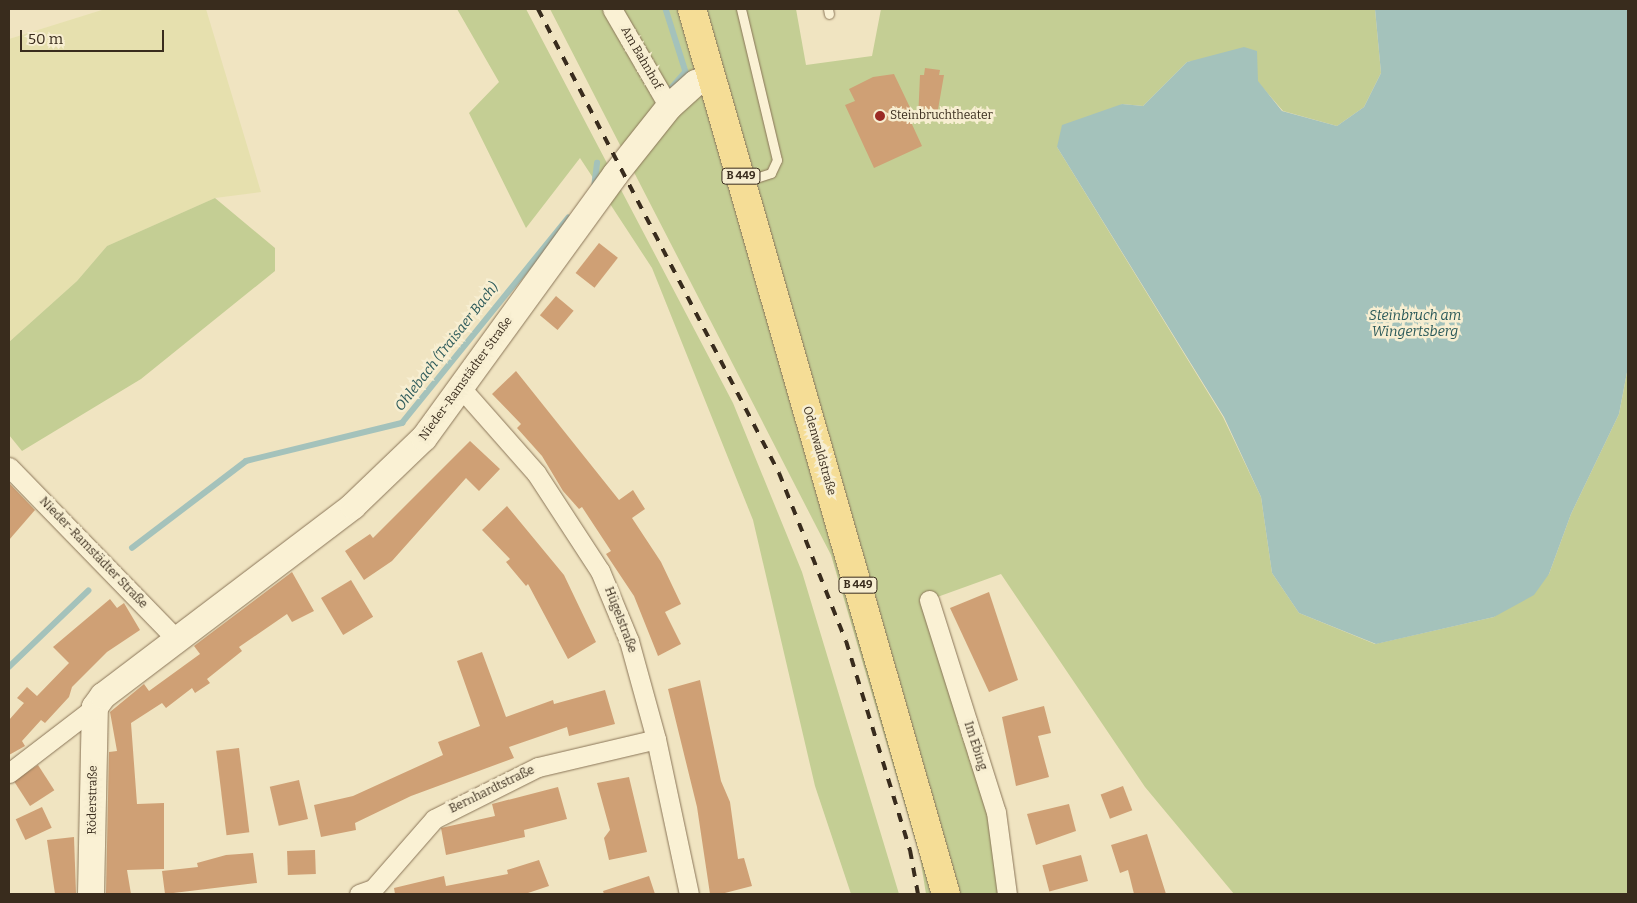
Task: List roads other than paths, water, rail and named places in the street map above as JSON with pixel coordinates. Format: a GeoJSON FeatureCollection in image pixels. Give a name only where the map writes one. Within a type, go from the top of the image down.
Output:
{"type":"FeatureCollection","features":[{"type":"Feature","properties":{"kind":"main road","name":"Odenwaldstraße"},"geometry":{"type":"LineString","coordinates":[[692,9],[946,894]]}},
{"type":"Feature","properties":{"kind":"street","name":"Am Bahnhof"},"geometry":{"type":"LineString","coordinates":[[612,9],[669,107]]}},
{"type":"Feature","properties":{"kind":"street","name":"Nieder-Ramstädter Straße"},"geometry":{"type":"LineString","coordinates":[[9,773],[95,706],[113,686],[353,506],[424,438],[592,204],[669,107],[696,83],[711,77]]}},
{"type":"Feature","properties":{"kind":"street","name":"Hügelstraße"},"geometry":{"type":"LineString","coordinates":[[461,388],[536,473],[600,571],[629,640],[656,739],[689,894]]}},
{"type":"Feature","properties":{"kind":"street","name":"Nieder-Ramstädter Straße"},"geometry":{"type":"LineString","coordinates":[[9,468],[176,639]]}},
{"type":"Feature","properties":{"kind":"street","name":"Im Ebing"},"geometry":{"type":"LineString","coordinates":[[929,600],[996,812],[1007,894]]}},
{"type":"Feature","properties":{"kind":"street","name":"Röderstraße"},"geometry":{"type":"LineString","coordinates":[[91,894],[95,706]]}},
{"type":"Feature","properties":{"kind":"street","name":"Bernhardtstraße"},"geometry":{"type":"LineString","coordinates":[[359,894],[373,888],[434,819],[538,767],[656,739]]}},
{"type":"Feature","properties":{"kind":"lane"},"geometry":{"type":"LineString","coordinates":[[741,9],[777,160],[771,173],[743,182]]}},
{"type":"Feature","properties":{"kind":"water","name":"Steinbruch am Wingertsberg"},"geometry":{"type":"Polygon","coordinates":[[[1375,9],[1628,9],[1628,367],[1619,414],[1571,514],[1549,574],[1534,595],[1494,617],[1376,644],[1299,613],[1272,573],[1261,497],[1224,417],[1057,147],[1062,125],[1122,104],[1143,106],[1187,62],[1244,47],[1257,51],[1258,81],[1282,111],[1337,126],[1364,107],[1381,73],[1375,9]]]}},
{"type":"Feature","properties":{"kind":"waterway","name":"Ohlebach (Traisaer Bach)"},"geometry":{"type":"LineString","coordinates":[[666,9],[686,72],[671,89]]}},
{"type":"Feature","properties":{"kind":"waterway","name":"Ohlebach (Traisaer Bach)"},"geometry":{"type":"LineString","coordinates":[[594,188],[597,163]]}},
{"type":"Feature","properties":{"kind":"waterway","name":"Ohlebach (Traisaer Bach)"},"geometry":{"type":"LineString","coordinates":[[132,548],[246,461],[402,423],[568,218]]}},
{"type":"Feature","properties":{"kind":"waterway","name":"Ohlebach (Traisaer Bach)"},"geometry":{"type":"LineString","coordinates":[[9,667],[88,591]]}},
{"type":"Feature","properties":{"kind":"railway"},"geometry":{"type":"LineString","coordinates":[[538,9],[779,473],[846,641],[910,850],[918,894]]}},
{"type":"Feature","properties":{"kind":"place","name":"Steinbruchtheater"},"geometry":{"type":"Point","coordinates":[880,116]}}]}
